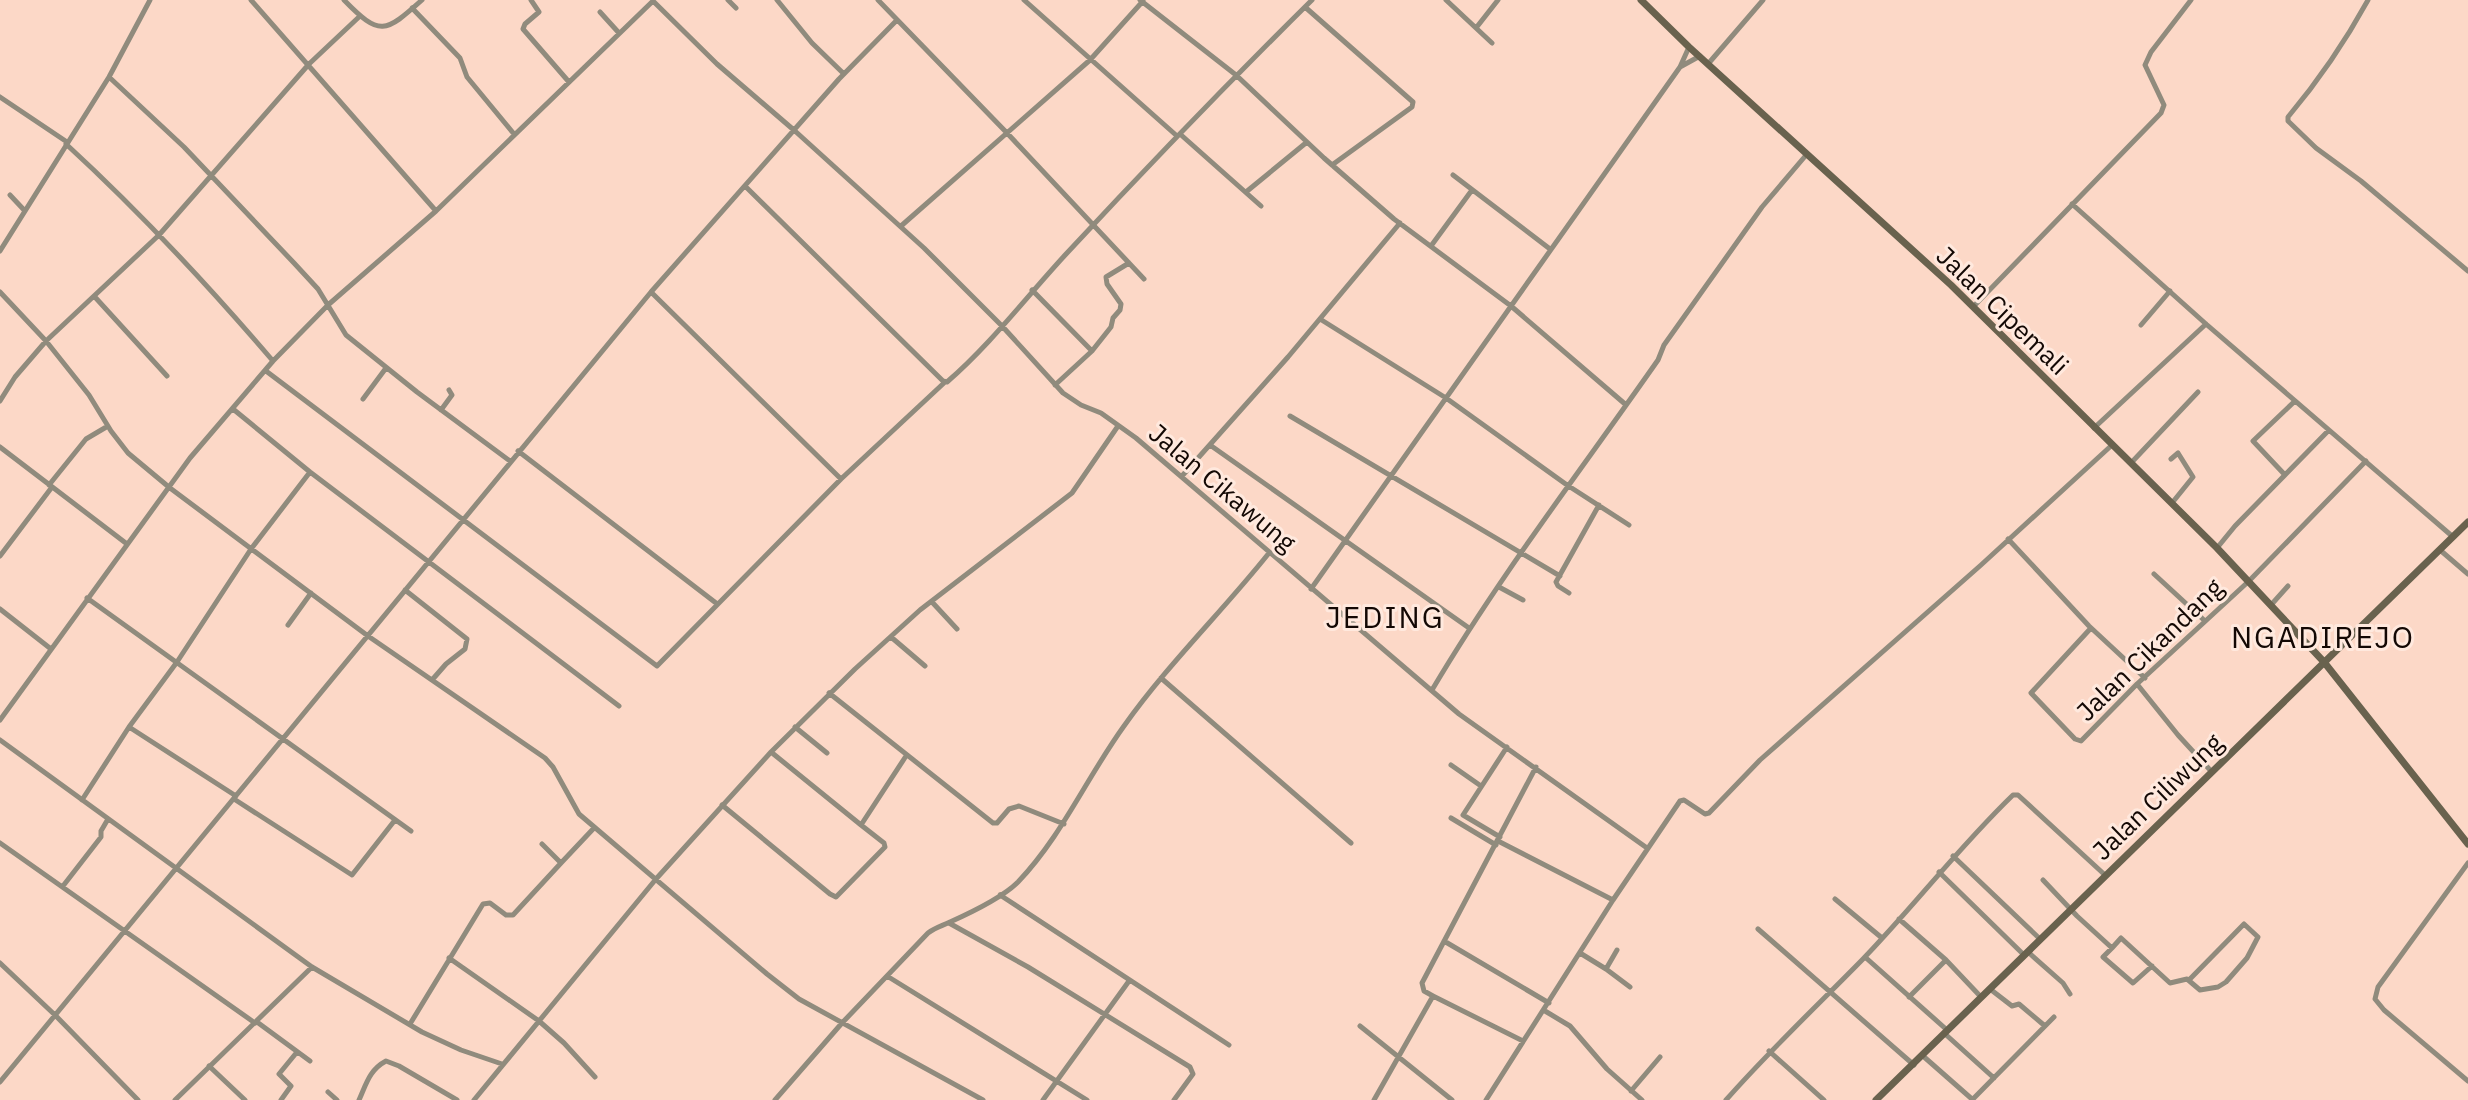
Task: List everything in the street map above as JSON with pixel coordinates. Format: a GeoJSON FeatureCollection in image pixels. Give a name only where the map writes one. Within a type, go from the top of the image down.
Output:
{"type":"FeatureCollection","features":[{"type":"Feature","properties":{"kind":"main road","name":"Jalan Cipemali"},"geometry":{"type":"LineString","coordinates":[[1641,0],[1973,307],[2217,548],[2324,662],[2468,844]]}},
{"type":"Feature","properties":{"kind":"main road","name":"Jalan Ciliwung"},"geometry":{"type":"LineString","coordinates":[[1876,1100],[2468,522]]}},
{"type":"Feature","properties":{"kind":"street"},"geometry":{"type":"LineString","coordinates":[[0,251],[109,77],[150,0]]}},
{"type":"Feature","properties":{"kind":"street"},"geometry":{"type":"LineString","coordinates":[[251,0],[436,211]]}},
{"type":"Feature","properties":{"kind":"street"},"geometry":{"type":"LineString","coordinates":[[344,0],[369,23],[379,27],[398,22],[422,0]]}},
{"type":"Feature","properties":{"kind":"street"},"geometry":{"type":"LineString","coordinates":[[531,0],[539,12],[523,29],[569,82]]}},
{"type":"Feature","properties":{"kind":"street"},"geometry":{"type":"LineString","coordinates":[[0,720],[190,458],[273,361],[328,305],[436,211],[653,0]]}},
{"type":"Feature","properties":{"kind":"street","name":"Jalan Cikawung"},"geometry":{"type":"LineString","coordinates":[[653,0],[717,64],[901,226],[1068,397],[1097,411],[1182,476],[1459,714],[1647,848]]}},
{"type":"Feature","properties":{"kind":"street"},"geometry":{"type":"LineString","coordinates":[[728,0],[736,8]]}},
{"type":"Feature","properties":{"kind":"street"},"geometry":{"type":"LineString","coordinates":[[777,0],[812,43],[844,74]]}},
{"type":"Feature","properties":{"kind":"street"},"geometry":{"type":"LineString","coordinates":[[878,0],[1144,279]]}},
{"type":"Feature","properties":{"kind":"street"},"geometry":{"type":"LineString","coordinates":[[1024,0],[1261,206]]}},
{"type":"Feature","properties":{"kind":"street"},"geometry":{"type":"LineString","coordinates":[[266,371],[657,666],[841,479],[949,381],[1178,135],[1312,0]]}},
{"type":"Feature","properties":{"kind":"street"},"geometry":{"type":"LineString","coordinates":[[1446,0],[1492,43]]}},
{"type":"Feature","properties":{"kind":"street"},"geometry":{"type":"LineString","coordinates":[[1476,28],[1498,0]]}},
{"type":"Feature","properties":{"kind":"street"},"geometry":{"type":"LineString","coordinates":[[1708,64],[1763,0]]}},
{"type":"Feature","properties":{"kind":"street"},"geometry":{"type":"LineString","coordinates":[[1973,307],[2161,113],[2164,105],[2147,73],[2146,59],[2191,0]]}},
{"type":"Feature","properties":{"kind":"street"},"geometry":{"type":"LineString","coordinates":[[2368,0],[2340,48],[2288,121],[2316,148],[2361,181],[2468,271]]}},
{"type":"Feature","properties":{"kind":"street"},"geometry":{"type":"LineString","coordinates":[[901,226],[1090,60],[1142,1],[1236,75],[1332,165],[1400,223],[1511,306],[1625,404]]}},
{"type":"Feature","properties":{"kind":"street"},"geometry":{"type":"LineString","coordinates":[[1305,7],[1413,102],[1412,107],[1332,165]]}},
{"type":"Feature","properties":{"kind":"street"},"geometry":{"type":"LineString","coordinates":[[412,8],[460,58],[467,77],[514,134]]}},
{"type":"Feature","properties":{"kind":"street"},"geometry":{"type":"LineString","coordinates":[[600,12],[619,33]]}},
{"type":"Feature","properties":{"kind":"street"},"geometry":{"type":"LineString","coordinates":[[0,401],[21,368],[46,341],[159,235],[309,64],[360,16]]}},
{"type":"Feature","properties":{"kind":"street"},"geometry":{"type":"LineString","coordinates":[[0,1082],[651,292],[844,74],[896,21]]}},
{"type":"Feature","properties":{"kind":"street"},"geometry":{"type":"LineString","coordinates":[[1311,589],[1680,67],[1689,47]]}},
{"type":"Feature","properties":{"kind":"street"},"geometry":{"type":"LineString","coordinates":[[1680,67],[1700,56]]}},
{"type":"Feature","properties":{"kind":"street"},"geometry":{"type":"LineString","coordinates":[[109,77],[154,117],[318,289],[346,335],[510,461]]}},
{"type":"Feature","properties":{"kind":"street"},"geometry":{"type":"LineString","coordinates":[[0,97],[67,143],[211,288],[273,361]]}},
{"type":"Feature","properties":{"kind":"street"},"geometry":{"type":"LineString","coordinates":[[1246,192],[1307,142]]}},
{"type":"Feature","properties":{"kind":"street"},"geometry":{"type":"LineString","coordinates":[[1432,690],[1469,628],[1658,360],[1664,345],[1762,207],[1807,154]]}},
{"type":"Feature","properties":{"kind":"street"},"geometry":{"type":"LineString","coordinates":[[1453,175],[1550,249]]}},
{"type":"Feature","properties":{"kind":"street"},"geometry":{"type":"LineString","coordinates":[[745,186],[945,382]]}},
{"type":"Feature","properties":{"kind":"street"},"geometry":{"type":"LineString","coordinates":[[1431,246],[1472,190]]}},
{"type":"Feature","properties":{"kind":"street"},"geometry":{"type":"LineString","coordinates":[[10,195],[25,211]]}},
{"type":"Feature","properties":{"kind":"street"},"geometry":{"type":"LineString","coordinates":[[2072,204],[2452,536]]}},
{"type":"Feature","properties":{"kind":"street"},"geometry":{"type":"LineString","coordinates":[[1182,476],[1400,223]]}},
{"type":"Feature","properties":{"kind":"street"},"geometry":{"type":"LineString","coordinates":[[1055,385],[1092,351],[1111,327],[1121,307],[1106,277],[1129,263]]}},
{"type":"Feature","properties":{"kind":"street"},"geometry":{"type":"LineString","coordinates":[[1032,290],[1092,351]]}},
{"type":"Feature","properties":{"kind":"street"},"geometry":{"type":"LineString","coordinates":[[2141,325],[2170,291]]}},
{"type":"Feature","properties":{"kind":"street"},"geometry":{"type":"LineString","coordinates":[[0,292],[46,341],[128,453],[170,488],[368,636],[545,758],[553,767],[575,810],[799,999],[983,1100]]}},
{"type":"Feature","properties":{"kind":"street"},"geometry":{"type":"LineString","coordinates":[[651,292],[841,479]]}},
{"type":"Feature","properties":{"kind":"street"},"geometry":{"type":"LineString","coordinates":[[94,296],[167,376]]}},
{"type":"Feature","properties":{"kind":"street"},"geometry":{"type":"LineString","coordinates":[[1320,319],[1446,398],[1567,485],[1629,525]]}},
{"type":"Feature","properties":{"kind":"street"},"geometry":{"type":"LineString","coordinates":[[2094,428],[2206,324]]}},
{"type":"Feature","properties":{"kind":"street"},"geometry":{"type":"LineString","coordinates":[[363,399],[386,368]]}},
{"type":"Feature","properties":{"kind":"street"},"geometry":{"type":"LineString","coordinates":[[441,410],[452,395],[449,390]]}},
{"type":"Feature","properties":{"kind":"street"},"geometry":{"type":"LineString","coordinates":[[2131,463],[2198,392]]}},
{"type":"Feature","properties":{"kind":"street"},"geometry":{"type":"LineString","coordinates":[[2285,475],[2253,441],[2295,401]]}},
{"type":"Feature","properties":{"kind":"street"},"geometry":{"type":"LineString","coordinates":[[233,409],[310,472],[619,706]]}},
{"type":"Feature","properties":{"kind":"street"},"geometry":{"type":"LineString","coordinates":[[1290,416],[1560,576]]}},
{"type":"Feature","properties":{"kind":"street"},"geometry":{"type":"LineString","coordinates":[[474,1100],[656,879],[771,752],[829,693],[891,637],[1072,493],[1118,426]]}},
{"type":"Feature","properties":{"kind":"street"},"geometry":{"type":"LineString","coordinates":[[0,556],[76,448],[92,435],[109,429]]}},
{"type":"Feature","properties":{"kind":"street"},"geometry":{"type":"LineString","coordinates":[[2217,548],[2329,430]]}},
{"type":"Feature","properties":{"kind":"street"},"geometry":{"type":"LineString","coordinates":[[1210,445],[1469,628]]}},
{"type":"Feature","properties":{"kind":"street"},"geometry":{"type":"LineString","coordinates":[[1486,1100],[1680,801],[1684,800],[1705,814],[1709,813],[1760,760],[2112,445]]}},
{"type":"Feature","properties":{"kind":"street"},"geometry":{"type":"LineString","coordinates":[[0,447],[127,544]]}},
{"type":"Feature","properties":{"kind":"street"},"geometry":{"type":"LineString","coordinates":[[518,451],[716,603]]}},
{"type":"Feature","properties":{"kind":"street"},"geometry":{"type":"LineString","coordinates":[[2171,459],[2178,453],[2193,477],[2172,503]]}},
{"type":"Feature","properties":{"kind":"street","name":"Jalan Cikandang"},"geometry":{"type":"LineString","coordinates":[[2091,628],[2031,693],[2075,739],[2083,739],[2137,684],[2249,581],[2366,461]]}},
{"type":"Feature","properties":{"kind":"street"},"geometry":{"type":"LineString","coordinates":[[82,800],[251,549],[310,472]]}},
{"type":"Feature","properties":{"kind":"street"},"geometry":{"type":"LineString","coordinates":[[1569,593],[1556,584],[1599,505]]}},
{"type":"Feature","properties":{"kind":"street"},"geometry":{"type":"LineString","coordinates":[[2008,539],[2091,628],[2145,678]]}},
{"type":"Feature","properties":{"kind":"street"},"geometry":{"type":"LineString","coordinates":[[2440,550],[2468,574]]}},
{"type":"Feature","properties":{"kind":"street"},"geometry":{"type":"LineString","coordinates":[[777,1099],[842,1023],[928,933],[1000,895],[1018,881],[1064,824],[1096,767],[1161,678],[1269,553]]}},
{"type":"Feature","properties":{"kind":"street"},"geometry":{"type":"LineString","coordinates":[[2154,574],[2205,621]]}},
{"type":"Feature","properties":{"kind":"street"},"geometry":{"type":"LineString","coordinates":[[2271,605],[2288,586]]}},
{"type":"Feature","properties":{"kind":"street"},"geometry":{"type":"LineString","coordinates":[[1499,587],[1523,600]]}},
{"type":"Feature","properties":{"kind":"street"},"geometry":{"type":"LineString","coordinates":[[405,590],[467,639],[465,649],[432,680]]}},
{"type":"Feature","properties":{"kind":"street"},"geometry":{"type":"LineString","coordinates":[[288,625],[311,593]]}},
{"type":"Feature","properties":{"kind":"street"},"geometry":{"type":"LineString","coordinates":[[87,598],[411,831]]}},
{"type":"Feature","properties":{"kind":"street"},"geometry":{"type":"LineString","coordinates":[[932,602],[957,629]]}},
{"type":"Feature","properties":{"kind":"street"},"geometry":{"type":"LineString","coordinates":[[0,609],[51,649]]}},
{"type":"Feature","properties":{"kind":"street"},"geometry":{"type":"LineString","coordinates":[[891,637],[925,666]]}},
{"type":"Feature","properties":{"kind":"street"},"geometry":{"type":"LineString","coordinates":[[1161,678],[1351,843]]}},
{"type":"Feature","properties":{"kind":"street"},"geometry":{"type":"LineString","coordinates":[[2137,684],[2211,771]]}},
{"type":"Feature","properties":{"kind":"street"},"geometry":{"type":"LineString","coordinates":[[829,693],[993,823],[997,823],[1009,809],[1019,806],[1064,824]]}},
{"type":"Feature","properties":{"kind":"street"},"geometry":{"type":"LineString","coordinates":[[129,727],[235,797],[273,827],[352,875],[395,820]]}},
{"type":"Feature","properties":{"kind":"street"},"geometry":{"type":"LineString","coordinates":[[795,727],[827,753]]}},
{"type":"Feature","properties":{"kind":"street"},"geometry":{"type":"LineString","coordinates":[[0,740],[312,967],[422,1032],[502,1064]]}},
{"type":"Feature","properties":{"kind":"street"},"geometry":{"type":"LineString","coordinates":[[1498,841],[1463,815],[1507,747]]}},
{"type":"Feature","properties":{"kind":"street"},"geometry":{"type":"LineString","coordinates":[[722,805],[836,897],[885,847],[884,843],[771,752]]}},
{"type":"Feature","properties":{"kind":"street"},"geometry":{"type":"LineString","coordinates":[[861,825],[906,756]]}},
{"type":"Feature","properties":{"kind":"street"},"geometry":{"type":"LineString","coordinates":[[1451,765],[1481,786]]}},
{"type":"Feature","properties":{"kind":"street"},"geometry":{"type":"LineString","coordinates":[[1523,1041],[1424,991],[1422,983],[1536,767]]}},
{"type":"Feature","properties":{"kind":"street"},"geometry":{"type":"LineString","coordinates":[[1726,1100],[1769,1051],[1865,957],[1953,856],[2015,795],[2105,875]]}},
{"type":"Feature","properties":{"kind":"street"},"geometry":{"type":"LineString","coordinates":[[1451,818],[1613,900]]}},
{"type":"Feature","properties":{"kind":"street"},"geometry":{"type":"LineString","coordinates":[[63,886],[99,839],[108,819]]}},
{"type":"Feature","properties":{"kind":"street"},"geometry":{"type":"LineString","coordinates":[[410,1024],[485,902],[506,915],[513,915],[594,828]]}},
{"type":"Feature","properties":{"kind":"street"},"geometry":{"type":"LineString","coordinates":[[0,843],[310,1061]]}},
{"type":"Feature","properties":{"kind":"street"},"geometry":{"type":"LineString","coordinates":[[542,844],[561,863]]}},
{"type":"Feature","properties":{"kind":"street"},"geometry":{"type":"LineString","coordinates":[[1953,856],[2040,939]]}},
{"type":"Feature","properties":{"kind":"street"},"geometry":{"type":"LineString","coordinates":[[2468,863],[2378,987],[2375,999],[2468,1081]]}},
{"type":"Feature","properties":{"kind":"street"},"geometry":{"type":"LineString","coordinates":[[1939,872],[2063,983],[2070,994]]}},
{"type":"Feature","properties":{"kind":"street"},"geometry":{"type":"LineString","coordinates":[[2043,880],[2112,948]]}},
{"type":"Feature","properties":{"kind":"street"},"geometry":{"type":"LineString","coordinates":[[1000,895],[1229,1045]]}},
{"type":"Feature","properties":{"kind":"street"},"geometry":{"type":"LineString","coordinates":[[1835,899],[1882,938]]}},
{"type":"Feature","properties":{"kind":"street"},"geometry":{"type":"LineString","coordinates":[[1899,919],[1946,960],[1981,997]]}},
{"type":"Feature","properties":{"kind":"street"},"geometry":{"type":"LineString","coordinates":[[949,923],[1028,967],[1192,1068],[1193,1074],[1174,1100]]}},
{"type":"Feature","properties":{"kind":"street"},"geometry":{"type":"LineString","coordinates":[[2152,966],[2133,983],[2101,956],[2122,937],[2170,983],[2189,980],[2200,990],[2222,985],[2247,958],[2258,937],[2244,924],[2189,980]]}},
{"type":"Feature","properties":{"kind":"street"},"geometry":{"type":"LineString","coordinates":[[1758,929],[1914,1065]]}},
{"type":"Feature","properties":{"kind":"street"},"geometry":{"type":"LineString","coordinates":[[1444,941],[1549,1003]]}},
{"type":"Feature","properties":{"kind":"street"},"geometry":{"type":"LineString","coordinates":[[1606,969],[1617,950]]}},
{"type":"Feature","properties":{"kind":"street"},"geometry":{"type":"LineString","coordinates":[[1580,953],[1630,987]]}},
{"type":"Feature","properties":{"kind":"street"},"geometry":{"type":"LineString","coordinates":[[1865,957],[1994,1078]]}},
{"type":"Feature","properties":{"kind":"street"},"geometry":{"type":"LineString","coordinates":[[449,958],[539,1021],[595,1077]]}},
{"type":"Feature","properties":{"kind":"street"},"geometry":{"type":"LineString","coordinates":[[1909,997],[1946,960]]}},
{"type":"Feature","properties":{"kind":"street"},"geometry":{"type":"LineString","coordinates":[[0,963],[138,1100]]}},
{"type":"Feature","properties":{"kind":"street"},"geometry":{"type":"LineString","coordinates":[[175,1100],[312,967]]}},
{"type":"Feature","properties":{"kind":"street"},"geometry":{"type":"LineString","coordinates":[[887,976],[1087,1100]]}},
{"type":"Feature","properties":{"kind":"street"},"geometry":{"type":"LineString","coordinates":[[1043,1100],[1129,981]]}},
{"type":"Feature","properties":{"kind":"street"},"geometry":{"type":"LineString","coordinates":[[1990,988],[2012,1006],[2019,1004],[2045,1026]]}},
{"type":"Feature","properties":{"kind":"street"},"geometry":{"type":"LineString","coordinates":[[1374,1100],[1433,996]]}},
{"type":"Feature","properties":{"kind":"street"},"geometry":{"type":"LineString","coordinates":[[1545,1011],[1570,1026],[1593,1054],[1642,1100]]}},
{"type":"Feature","properties":{"kind":"street"},"geometry":{"type":"LineString","coordinates":[[1923,1056],[1974,1100],[2054,1017]]}},
{"type":"Feature","properties":{"kind":"street"},"geometry":{"type":"LineString","coordinates":[[1360,1026],[1452,1100]]}},
{"type":"Feature","properties":{"kind":"street"},"geometry":{"type":"LineString","coordinates":[[1769,1051],[1824,1100]]}},
{"type":"Feature","properties":{"kind":"street"},"geometry":{"type":"LineString","coordinates":[[281,1100],[291,1086],[279,1074],[297,1052]]}},
{"type":"Feature","properties":{"kind":"street"},"geometry":{"type":"LineString","coordinates":[[1631,1091],[1660,1057]]}},
{"type":"Feature","properties":{"kind":"street"},"geometry":{"type":"LineString","coordinates":[[359,1100],[367,1081],[386,1061],[457,1100]]}},
{"type":"Feature","properties":{"kind":"street"},"geometry":{"type":"LineString","coordinates":[[209,1066],[245,1100]]}},
{"type":"Feature","properties":{"kind":"street"},"geometry":{"type":"LineString","coordinates":[[328,1092],[337,1100]]}},
{"type":"Feature","properties":{"kind":"district","name":"JEDING"},"geometry":{"type":"Point","coordinates":[1385,616]}},
{"type":"Feature","properties":{"kind":"district","name":"NGADIREJO"},"geometry":{"type":"Point","coordinates":[2323,636]}}]}
